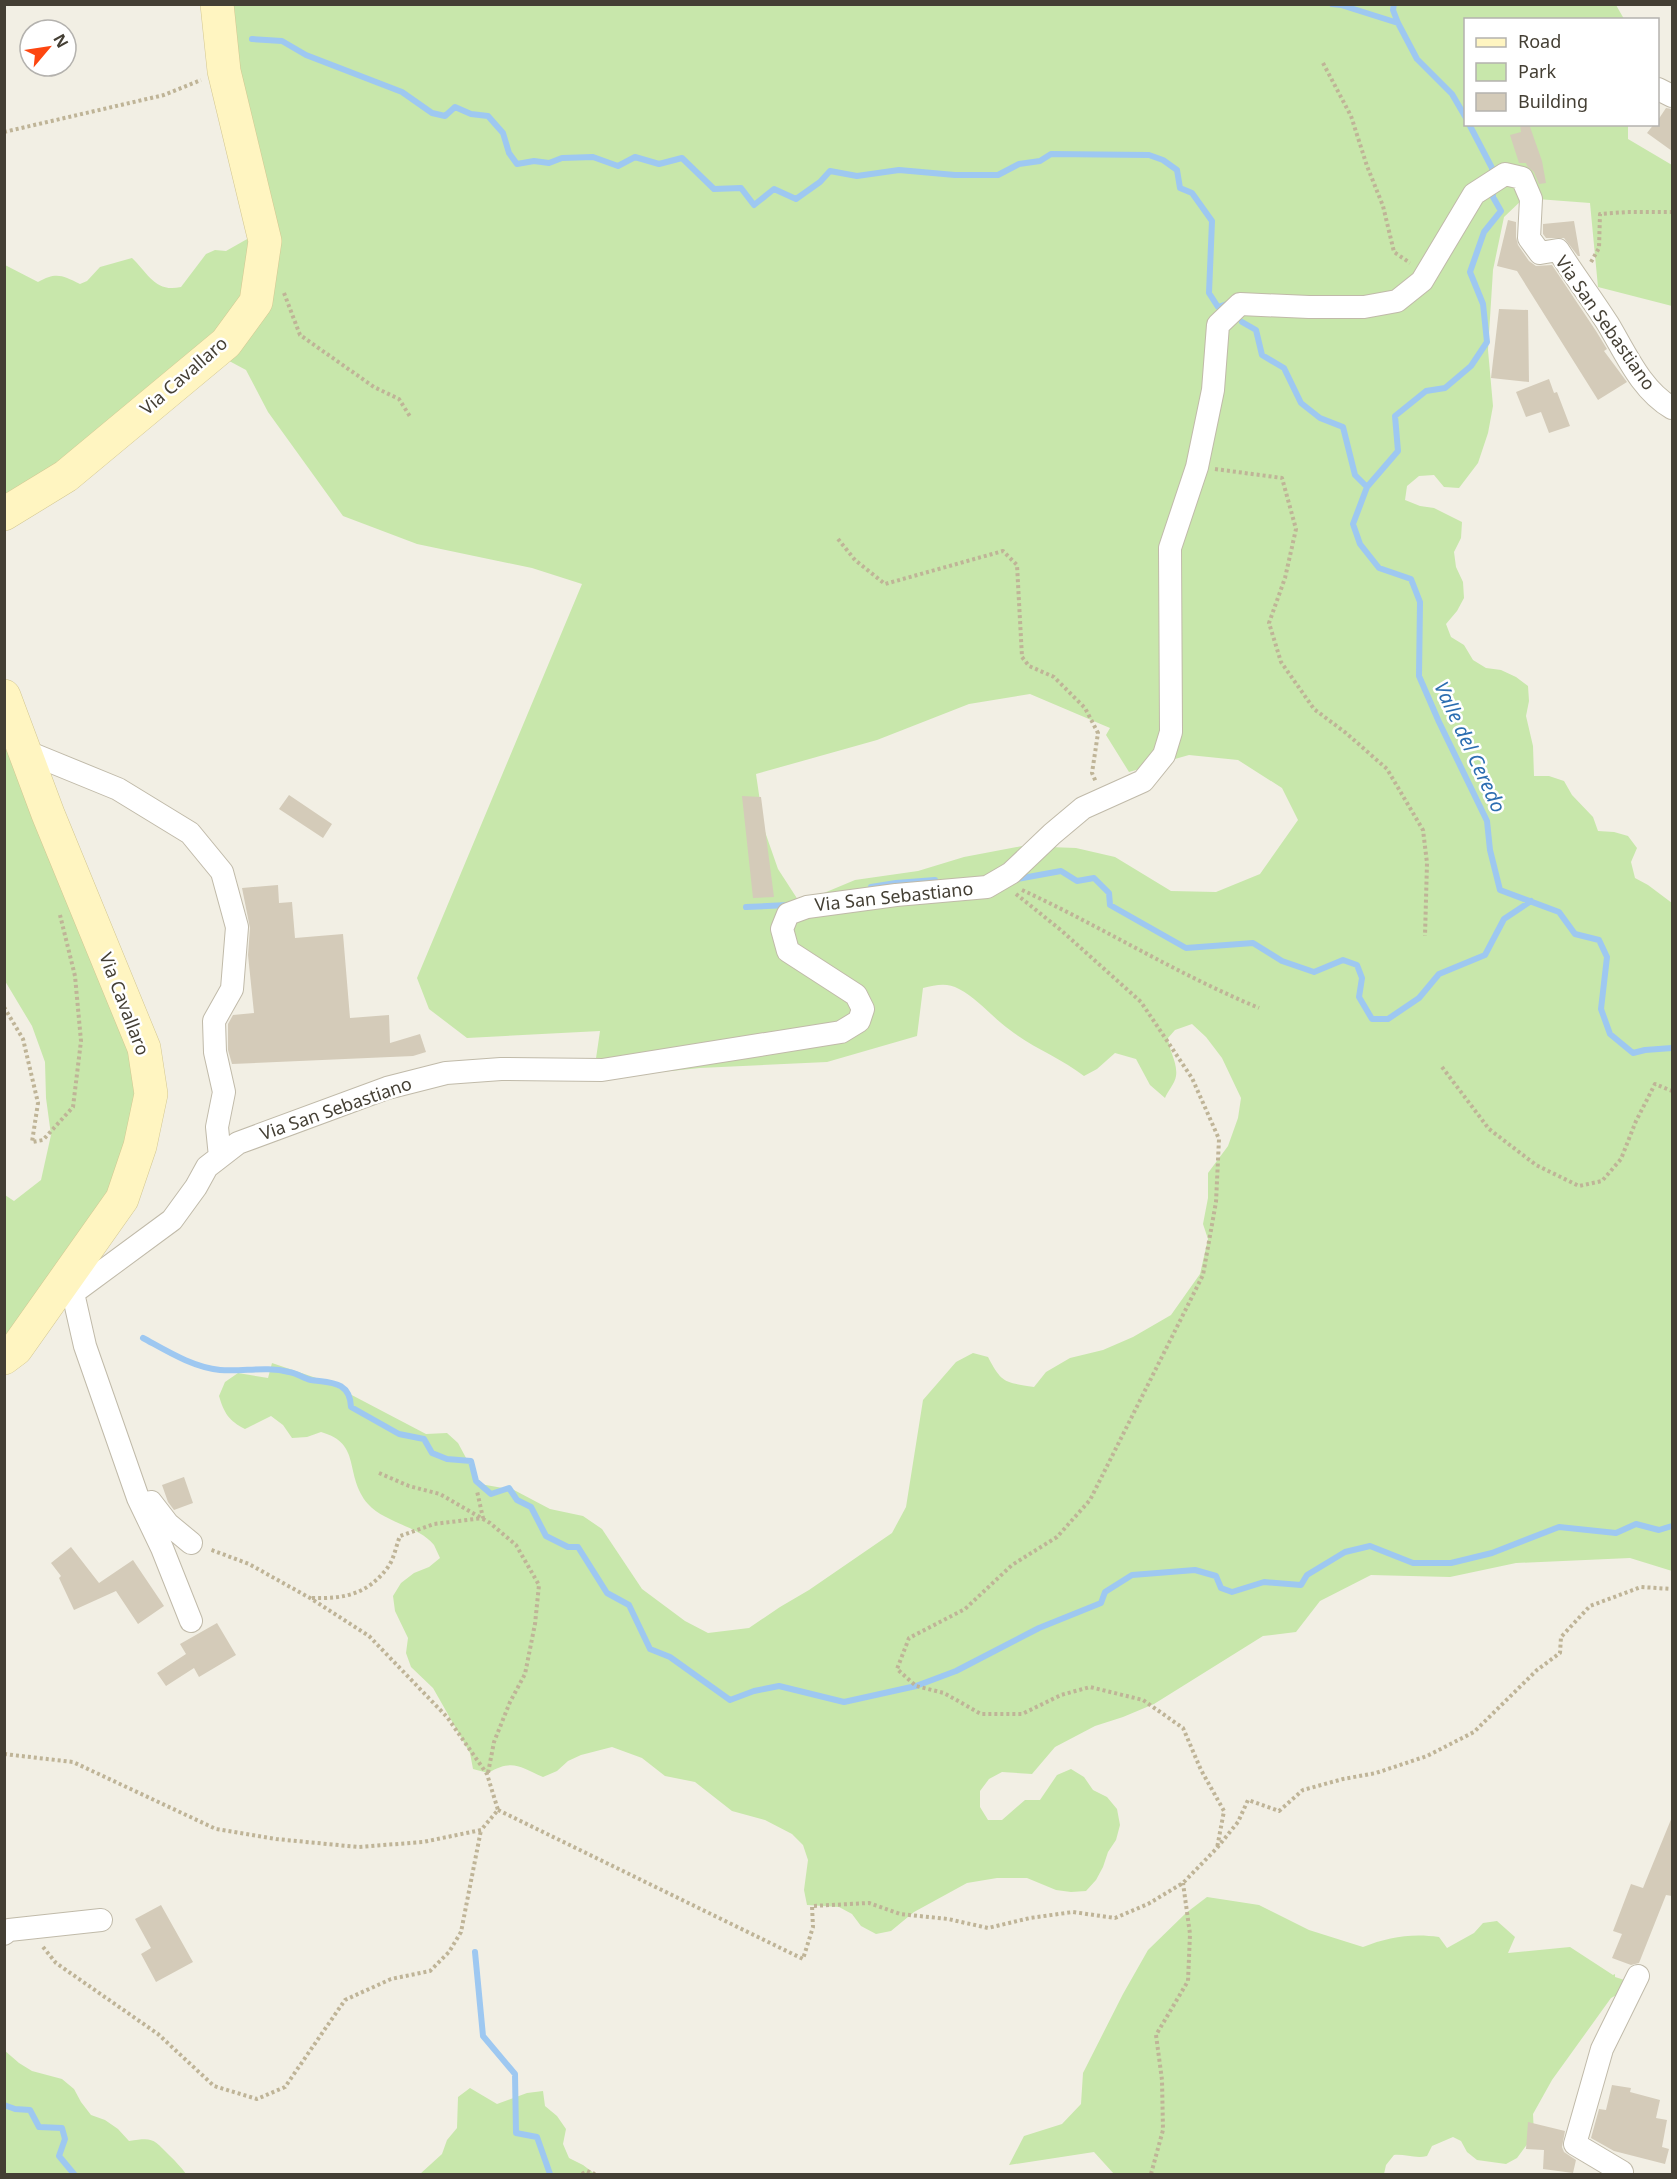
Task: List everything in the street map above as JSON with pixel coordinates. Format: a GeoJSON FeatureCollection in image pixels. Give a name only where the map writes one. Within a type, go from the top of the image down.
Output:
{"type":"FeatureCollection","features":[{"type":"Feature","properties":{"kind":"street","name":"Via Cavallaro"},"geometry":{"type":"LineString","coordinates":[[4,514],[66,476],[226,343],[256,302],[266,241],[224,71],[220,6]]}},
{"type":"Feature","properties":{"kind":"street","name":"Via San Sebastiano"},"geometry":{"type":"LineString","coordinates":[[65,1292],[172,1220],[196,1187],[207,1167],[238,1143],[387,1088],[447,1073],[501,1069],[602,1070],[841,1032],[859,1022],[863,1009],[856,995],[788,951],[782,929],[788,914],[807,907],[896,895],[987,887],[1011,873],[1083,808],[1143,781],[1164,755],[1172,732],[1170,548],[1197,467],[1213,390],[1218,325],[1240,304],[1309,308],[1364,307],[1397,301],[1422,281],[1473,194],[1505,174],[1522,178],[1531,199],[1529,238],[1540,253],[1558,250],[1607,322],[1641,380],[1661,402],[1672,408]]}},
{"type":"Feature","properties":{"kind":"street","name":"Via Cavallaro"},"geometry":{"type":"LineString","coordinates":[[4,696],[48,814],[144,1048],[151,1094],[140,1146],[122,1199],[65,1292],[16,1349],[4,1358]]}},
{"type":"Feature","properties":{"kind":"street"},"geometry":{"type":"LineString","coordinates":[[25,751],[128,794],[190,833],[222,872],[237,927],[232,989],[214,1021],[215,1052],[224,1092],[217,1127],[220,1157]]}},
{"type":"Feature","properties":{"kind":"street"},"geometry":{"type":"LineString","coordinates":[[65,1292],[138,1498],[162,1548],[191,1621]]}},
{"type":"Feature","properties":{"kind":"street"},"geometry":{"type":"LineString","coordinates":[[131,1478],[168,1524],[191,1543]]}},
{"type":"Feature","properties":{"kind":"street"},"geometry":{"type":"LineString","coordinates":[[4,1934],[9,1930],[101,1920]]}},
{"type":"Feature","properties":{"kind":"street"},"geometry":{"type":"LineString","coordinates":[[1621,2175],[1622,2172],[1575,2144],[1602,2049],[1638,1976]]}},
{"type":"Feature","properties":{"kind":"path"},"geometry":{"type":"LineString","coordinates":[[1323,63],[1351,116],[1383,206],[1394,252],[1412,264],[1419,258]]}},
{"type":"Feature","properties":{"kind":"path"},"geometry":{"type":"LineString","coordinates":[[4,132],[164,95],[224,71]]}},
{"type":"Feature","properties":{"kind":"path"},"geometry":{"type":"LineString","coordinates":[[1575,275],[1588,267],[1599,248],[1600,214],[1672,212]]}},
{"type":"Feature","properties":{"kind":"path"},"geometry":{"type":"LineString","coordinates":[[263,260],[284,292],[300,335],[374,387],[399,399],[411,418]]}},
{"type":"Feature","properties":{"kind":"path"},"geometry":{"type":"LineString","coordinates":[[1197,467],[1282,478],[1296,529],[1284,578],[1269,623],[1281,662],[1314,709],[1387,769],[1423,830],[1427,863],[1425,936]]}},
{"type":"Feature","properties":{"kind":"path"},"geometry":{"type":"LineString","coordinates":[[838,539],[855,560],[885,584],[1003,551],[1017,565],[1022,657],[1029,666],[1054,677],[1085,708],[1098,733],[1092,773],[1097,782],[1107,786],[1132,786]]}},
{"type":"Feature","properties":{"kind":"path"},"geometry":{"type":"LineString","coordinates":[[999,880],[1068,911],[1219,992],[1259,1008]]}},
{"type":"Feature","properties":{"kind":"path"},"geometry":{"type":"LineString","coordinates":[[999,880],[1062,931],[1141,1002],[1192,1078],[1218,1139],[1216,1202],[1203,1275],[1090,1500],[1057,1537],[1012,1565],[965,1609],[909,1638],[897,1669],[916,1686],[944,1693],[981,1714],[1022,1714],[1061,1695],[1090,1687],[1143,1700],[1183,1728],[1201,1770],[1224,1811],[1217,1848]]}},
{"type":"Feature","properties":{"kind":"path"},"geometry":{"type":"LineString","coordinates":[[4,1007],[23,1039],[38,1104],[32,1142],[43,1140],[73,1107],[81,1041],[75,976],[57,906]]}},
{"type":"Feature","properties":{"kind":"path"},"geometry":{"type":"LineString","coordinates":[[1442,1067],[1489,1129],[1536,1165],[1579,1186],[1602,1181],[1621,1159],[1636,1121],[1655,1084],[1672,1091]]}},
{"type":"Feature","properties":{"kind":"path"},"geometry":{"type":"LineString","coordinates":[[379,1473],[409,1486],[440,1494],[483,1518],[516,1545],[539,1585],[535,1624],[525,1674],[510,1702],[494,1742],[488,1774]]}},
{"type":"Feature","properties":{"kind":"path"},"geometry":{"type":"LineString","coordinates":[[477,1491],[483,1518]]}},
{"type":"Feature","properties":{"kind":"path"},"geometry":{"type":"LineString","coordinates":[[310,1598],[330,1598],[366,1590],[389,1566],[400,1536],[434,1524],[483,1518]]}},
{"type":"Feature","properties":{"kind":"path"},"geometry":{"type":"LineString","coordinates":[[191,1543],[249,1564],[310,1598],[369,1636],[447,1717],[488,1774],[498,1810],[803,1959],[813,1927],[812,1906],[869,1903],[900,1914],[948,1919],[988,1928],[1030,1918],[1073,1912],[1115,1918],[1148,1904],[1183,1883],[1217,1848],[1238,1822],[1248,1800],[1279,1811],[1303,1790],[1376,1773],[1427,1756],[1474,1732],[1537,1670],[1560,1653],[1561,1637],[1590,1606],[1641,1587],[1672,1590]]}},
{"type":"Feature","properties":{"kind":"path"},"geometry":{"type":"LineString","coordinates":[[4,1754],[73,1762],[216,1829],[276,1839],[358,1847],[423,1842],[481,1830]]}},
{"type":"Feature","properties":{"kind":"path"},"geometry":{"type":"LineString","coordinates":[[27,1928],[56,1963],[158,2034],[214,2086],[257,2099],[285,2087],[345,2000],[391,1979],[430,1971],[449,1952],[460,1932],[481,1830],[498,1810]]}},
{"type":"Feature","properties":{"kind":"path"},"geometry":{"type":"LineString","coordinates":[[1151,2175],[1163,2130],[1162,2080],[1156,2035],[1188,1981],[1190,1934],[1183,1883]]}},
{"type":"Feature","properties":{"kind":"path"},"geometry":{"type":"LineString","coordinates":[[582,2175],[587,2171],[595,2175]]}},
{"type":"Feature","properties":{"kind":"green space"},"geometry":{"type":"Polygon","coordinates":[[[211,5],[1616,5],[1623,18],[1464,18],[1464,126],[1628,126],[1628,139],[1672,165],[1672,306],[1598,287],[1590,203],[1524,198],[1504,217],[1493,270],[1488,350],[1493,406],[1488,433],[1478,463],[1459,488],[1444,487],[1434,475],[1419,476],[1407,486],[1405,500],[1434,508],[1462,522],[1461,538],[1454,552],[1456,567],[1463,582],[1464,598],[1446,624],[1451,637],[1464,645],[1473,660],[1486,668],[1501,670],[1516,677],[1528,686],[1529,701],[1526,716],[1533,746],[1534,776],[1549,776],[1564,781],[1572,795],[1593,817],[1598,831],[1628,836],[1637,848],[1631,862],[1635,878],[1672,903],[1672,1571],[1630,1558],[1516,1563],[1450,1577],[1371,1575],[1320,1601],[1296,1632],[1263,1636],[1154,1704],[1095,1726],[1055,1747],[1032,1774],[1002,1772],[989,1779],[980,1791],[980,1807],[988,1820],[1002,1820],[1025,1800],[1040,1800],[1057,1775],[1071,1769],[1084,1777],[1093,1790],[1107,1797],[1117,1809],[1120,1825],[1116,1840],[1108,1852],[1103,1867],[1096,1880],[1086,1891],[1056,1890],[1027,1878],[997,1878],[967,1883],[914,1912],[891,1931],[876,1934],[861,1926],[852,1914],[839,1907],[807,1905],[804,1890],[808,1860],[803,1845],[792,1834],[765,1820],[732,1811],[695,1782],[665,1776],[642,1758],[612,1747],[581,1755],[568,1761],[557,1771],[543,1777],[510,1765],[488,1773],[473,1769],[470,1753],[433,1688],[411,1667],[406,1653],[408,1638],[395,1611],[393,1596],[401,1583],[440,1558],[434,1545],[420,1533],[383,1516],[368,1504],[356,1482],[348,1452],[343,1444],[334,1437],[321,1432],[307,1437],[292,1438],[283,1425],[271,1416],[245,1429],[231,1420],[219,1396],[225,1382],[238,1373],[268,1378],[272,1363],[325,1381],[426,1434],[447,1433],[458,1443],[480,1484],[514,1490],[550,1509],[583,1516],[602,1529],[642,1589],[685,1621],[708,1633],[749,1628],[892,1533],[906,1507],[923,1400],[956,1362],[973,1353],[988,1357],[1005,1380],[1034,1387],[1046,1372],[1070,1358],[1103,1350],[1133,1337],[1171,1315],[1200,1274],[1208,1239],[1203,1224],[1208,1198],[1208,1173],[1228,1146],[1238,1118],[1241,1098],[1222,1058],[1206,1037],[1192,1024],[1175,1030],[1168,1038],[1175,1062],[1176,1076],[1165,1098],[1150,1085],[1136,1059],[1115,1053],[1097,1069],[1084,1076],[1003,1025],[966,993],[946,985],[923,988],[917,1036],[827,1062],[700,1068],[593,1079],[600,1031],[467,1038],[429,1009],[417,978],[582,584],[532,568],[417,544],[343,516],[268,412],[246,370],[218,355],[5,515],[5,265],[38,282],[59,276],[80,284],[87,281],[100,267],[132,258],[158,284],[172,288],[181,287],[206,254],[215,250],[226,251],[272,225],[211,5]],[[1030,694],[969,704],[877,740],[756,774],[764,829],[778,869],[800,903],[855,880],[918,871],[964,857],[1022,846],[1076,848],[1115,857],[1171,891],[1216,892],[1260,874],[1298,820],[1282,788],[1238,760],[1189,755],[1129,772],[1106,735],[1110,728],[1030,694]]]}},
{"type":"Feature","properties":{"kind":"green space"},"geometry":{"type":"Polygon","coordinates":[[[4,701],[138,1031],[135,1161],[5,1365],[5,1195],[14,1201],[41,1180],[51,1135],[46,1098],[45,1062],[32,1026],[5,981],[4,701]]]}},
{"type":"Feature","properties":{"kind":"green space"},"geometry":{"type":"Polygon","coordinates":[[[1207,1897],[1259,1905],[1309,1930],[1363,1947],[1391,1938],[1419,1935],[1439,1937],[1447,1948],[1474,1933],[1483,1923],[1497,1921],[1515,1937],[1508,1953],[1570,1947],[1613,1975],[1615,1974],[1615,1977],[1637,1984],[1611,1998],[1552,2080],[1533,2114],[1534,2135],[1517,2158],[1506,2164],[1477,2160],[1467,2152],[1461,2141],[1453,2137],[1432,2146],[1427,2156],[1394,2155],[1386,2165],[1384,2174],[1114,2174],[1094,2152],[1009,2165],[1024,2136],[1062,2124],[1081,2104],[1083,2073],[1148,1950],[1186,1913],[1207,1897]]]}},
{"type":"Feature","properties":{"kind":"green space"},"geometry":{"type":"Polygon","coordinates":[[[4,2050],[32,2071],[62,2079],[74,2089],[91,2115],[105,2120],[129,2141],[144,2139],[156,2143],[186,2174],[5,2174],[4,2050]]]}},
{"type":"Feature","properties":{"kind":"green space"},"geometry":{"type":"Polygon","coordinates":[[[470,2088],[497,2104],[527,2093],[543,2091],[545,2106],[557,2116],[566,2129],[563,2144],[569,2158],[595,2174],[420,2174],[442,2154],[447,2140],[457,2128],[458,2097],[470,2088]]]}},
{"type":"Feature","properties":{"kind":"building"},"geometry":{"type":"Polygon","coordinates":[[[1666,108],[1672,109],[1672,151],[1647,133],[1652,126],[1659,126],[1659,118],[1666,108]]]}},
{"type":"Feature","properties":{"kind":"building"},"geometry":{"type":"Polygon","coordinates":[[[1520,126],[1530,126],[1542,161],[1546,183],[1539,184],[1534,172],[1526,163],[1519,163],[1510,135],[1521,132],[1520,126]]]}},
{"type":"Feature","properties":{"kind":"building"},"geometry":{"type":"Polygon","coordinates":[[[1508,220],[1516,222],[1518,245],[1529,261],[1536,266],[1552,265],[1607,349],[1604,351],[1627,382],[1598,400],[1517,271],[1497,266],[1508,220]]]}},
{"type":"Feature","properties":{"kind":"building"},"geometry":{"type":"Polygon","coordinates":[[[1574,221],[1580,256],[1564,238],[1546,238],[1543,234],[1543,224],[1574,221]]]}},
{"type":"Feature","properties":{"kind":"building"},"geometry":{"type":"Polygon","coordinates":[[[1499,309],[1528,310],[1529,382],[1491,378],[1499,309]]]}},
{"type":"Feature","properties":{"kind":"building"},"geometry":{"type":"Polygon","coordinates":[[[1549,379],[1554,393],[1557,392],[1570,426],[1549,433],[1541,412],[1526,417],[1516,392],[1549,379]]]}},
{"type":"Feature","properties":{"kind":"building"},"geometry":{"type":"Polygon","coordinates":[[[289,795],[332,824],[323,838],[279,809],[289,795]]]}},
{"type":"Feature","properties":{"kind":"building"},"geometry":{"type":"Polygon","coordinates":[[[742,796],[761,797],[774,897],[753,898],[742,796]]]}},
{"type":"Feature","properties":{"kind":"building"},"geometry":{"type":"Polygon","coordinates":[[[278,885],[279,903],[292,902],[295,938],[343,934],[350,1018],[389,1015],[390,1043],[420,1034],[426,1052],[413,1056],[232,1064],[228,1050],[228,1024],[233,1015],[254,1013],[248,955],[250,928],[242,888],[278,885]]]}},
{"type":"Feature","properties":{"kind":"building"},"geometry":{"type":"Polygon","coordinates":[[[184,1477],[193,1503],[174,1510],[168,1502],[162,1485],[184,1477]]]}},
{"type":"Feature","properties":{"kind":"building"},"geometry":{"type":"Polygon","coordinates":[[[71,1547],[99,1583],[133,1560],[164,1606],[138,1624],[116,1591],[74,1610],[59,1578],[61,1576],[51,1563],[71,1547]]]}},
{"type":"Feature","properties":{"kind":"building"},"geometry":{"type":"Polygon","coordinates":[[[217,1623],[236,1655],[199,1677],[194,1668],[166,1686],[157,1673],[186,1654],[180,1644],[217,1623]]]}},
{"type":"Feature","properties":{"kind":"building"},"geometry":{"type":"Polygon","coordinates":[[[1672,1817],[1672,1896],[1666,1895],[1639,1963],[1631,1965],[1612,1958],[1622,1934],[1613,1931],[1631,1884],[1643,1888],[1672,1817]]]}},
{"type":"Feature","properties":{"kind":"building"},"geometry":{"type":"Polygon","coordinates":[[[161,1905],[193,1962],[156,1982],[141,1954],[151,1948],[135,1919],[161,1905]]]}},
{"type":"Feature","properties":{"kind":"building"},"geometry":{"type":"Polygon","coordinates":[[[1612,2085],[1631,2088],[1630,2092],[1660,2100],[1656,2118],[1667,2120],[1662,2147],[1669,2149],[1665,2164],[1614,2151],[1591,2138],[1599,2109],[1606,2110],[1612,2085]]]}},
{"type":"Feature","properties":{"kind":"building"},"geometry":{"type":"Polygon","coordinates":[[[1528,2122],[1565,2131],[1562,2147],[1564,2152],[1576,2160],[1573,2173],[1543,2169],[1544,2150],[1526,2149],[1528,2122]]]}},
{"type":"Feature","properties":{"kind":"waterway"},"geometry":{"type":"LineString","coordinates":[[1332,4],[1398,23]]}},
{"type":"Feature","properties":{"kind":"waterway","name":"Valle del Ceredo"},"geometry":{"type":"LineString","coordinates":[[1394,4],[1393,10],[1398,23],[1417,59],[1452,94],[1464,115]]}},
{"type":"Feature","properties":{"kind":"waterway"},"geometry":{"type":"LineString","coordinates":[[252,39],[282,41],[306,55],[402,92],[432,113],[445,116],[455,107],[471,114],[488,116],[503,133],[509,153],[517,164],[534,161],[549,163],[562,158],[593,157],[618,166],[635,157],[659,164],[682,158],[714,189],[741,188],[754,205],[774,189],[796,199],[820,182],[830,171],[857,176],[899,170],[955,175],[998,175],[1019,164],[1040,161],[1051,154],[1149,155],[1163,160],[1177,170],[1180,188],[1192,193],[1212,221],[1209,293],[1218,307],[1227,304]]}},
{"type":"Feature","properties":{"kind":"waterway","name":"Valle del Ceredo"},"geometry":{"type":"LineString","coordinates":[[1470,126],[1492,168],[1492,175]]}},
{"type":"Feature","properties":{"kind":"waterway","name":"Valle del Ceredo"},"geometry":{"type":"LineString","coordinates":[[1493,188],[1493,197],[1501,211],[1484,232],[1470,272],[1483,304],[1487,342],[1471,366],[1445,388],[1426,391],[1395,416],[1398,451],[1367,487],[1353,524],[1360,544],[1379,568],[1411,579],[1420,602],[1419,676],[1487,821],[1490,850],[1500,890],[1559,912],[1575,934],[1599,940],[1607,957],[1601,1009],[1610,1034],[1633,1053],[1672,1048]]}},
{"type":"Feature","properties":{"kind":"waterway"},"geometry":{"type":"LineString","coordinates":[[1242,322],[1256,330],[1262,355],[1284,368],[1301,403],[1320,418],[1343,427],[1355,475],[1367,487]]}},
{"type":"Feature","properties":{"kind":"waterway"},"geometry":{"type":"LineString","coordinates":[[1017,879],[1061,871],[1077,881],[1094,878],[1109,893],[1110,905],[1186,948],[1253,943],[1282,961],[1314,972],[1343,960],[1357,965],[1362,978],[1359,997],[1372,1019],[1388,1019],[1419,998],[1439,974],[1485,955],[1504,919],[1531,901]]}},
{"type":"Feature","properties":{"kind":"waterway"},"geometry":{"type":"LineString","coordinates":[[871,887],[935,880]]}},
{"type":"Feature","properties":{"kind":"waterway"},"geometry":{"type":"LineString","coordinates":[[746,907],[788,905]]}},
{"type":"Feature","properties":{"kind":"waterway"},"geometry":{"type":"LineString","coordinates":[[143,1338],[200,1366],[220,1370],[280,1370],[311,1380],[338,1385],[347,1392],[351,1407],[399,1434],[424,1439],[432,1453],[447,1459],[471,1461],[476,1481],[491,1494],[509,1488],[517,1500],[531,1507],[546,1536],[568,1547],[578,1547],[607,1593],[629,1605],[650,1649],[670,1657],[730,1700],[754,1691],[779,1686],[844,1702],[916,1686],[956,1671],[1039,1628],[1101,1603],[1105,1592],[1132,1575],[1195,1570],[1216,1576],[1221,1588],[1232,1592],[1264,1582],[1301,1585],[1307,1575],[1345,1552],[1370,1546],[1413,1563],[1451,1563],[1492,1553],[1559,1527],[1616,1533],[1636,1524],[1659,1530],[1672,1526]]}},
{"type":"Feature","properties":{"kind":"waterway"},"geometry":{"type":"LineString","coordinates":[[475,1952],[483,2036],[515,2074],[516,2133],[537,2137],[550,2174]]}},
{"type":"Feature","properties":{"kind":"waterway"},"geometry":{"type":"LineString","coordinates":[[4,2105],[15,2109],[30,2110],[39,2127],[62,2128],[65,2139],[59,2156],[74,2174]]}}]}
